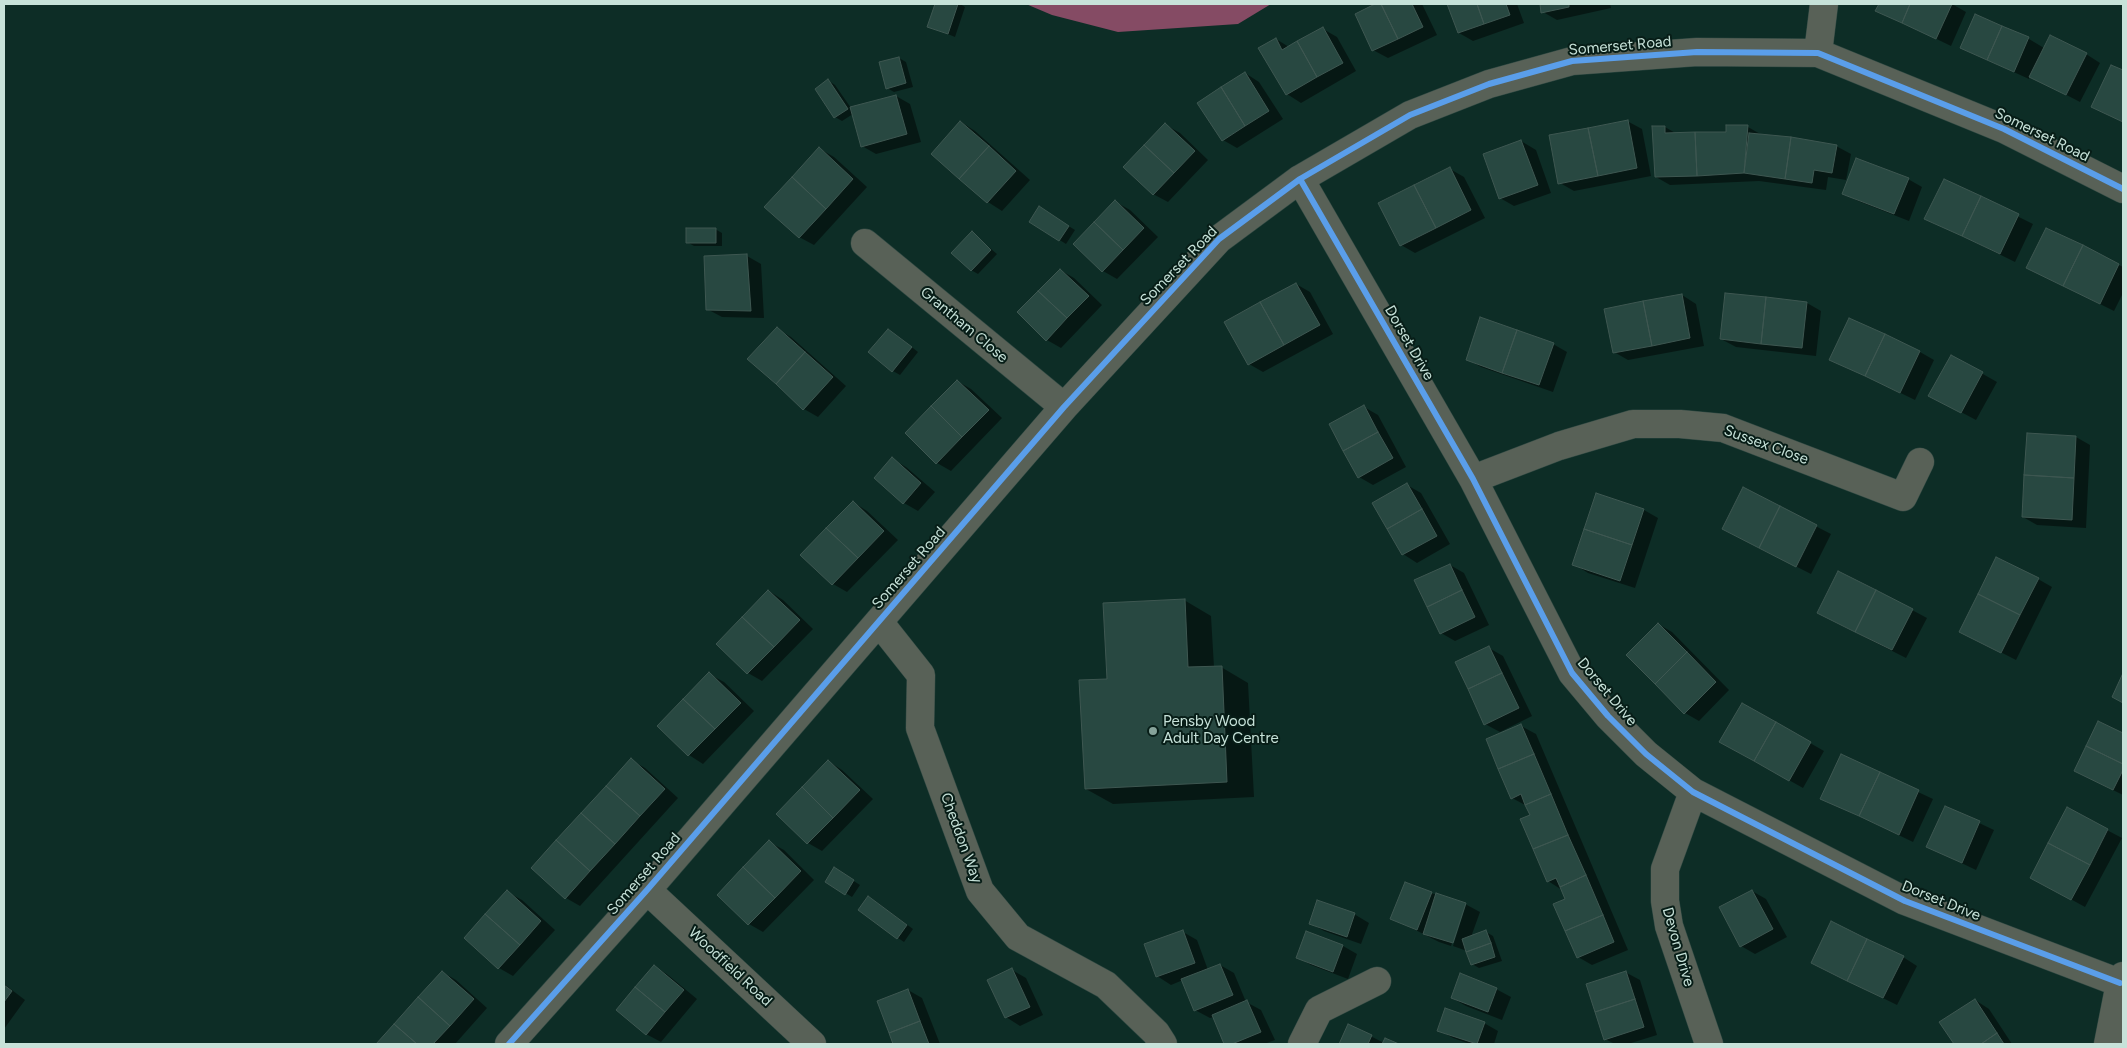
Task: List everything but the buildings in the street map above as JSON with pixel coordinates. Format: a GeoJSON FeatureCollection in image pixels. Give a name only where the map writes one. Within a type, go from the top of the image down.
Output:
{"type":"FeatureCollection","features":[{"type":"Feature","properties":{"kind":"street"},"geometry":{"type":"LineString","coordinates":[[1818,53],[1824,4]]}},
{"type":"Feature","properties":{"kind":"street","name":"Somerset Road"},"geometry":{"type":"LineString","coordinates":[[509,1044],[648,890],[1064,407],[1219,239],[1300,179],[1410,115],[1488,84],[1572,61],[1697,52],[1818,53],[2004,129],[2123,189]]}},
{"type":"Feature","properties":{"kind":"street","name":"Dorset Drive"},"geometry":{"type":"LineString","coordinates":[[1300,179],[1473,479],[1572,673],[1608,716],[1646,754],[1693,792],[1904,901],[2122,980]]}},
{"type":"Feature","properties":{"kind":"street","name":"Grantham Close"},"geometry":{"type":"LineString","coordinates":[[865,242],[1064,407]]}},
{"type":"Feature","properties":{"kind":"street","name":"Sussex Close"},"geometry":{"type":"LineString","coordinates":[[1473,479],[1559,446],[1633,424],[1680,424],[1724,428],[1903,498],[1920,462]]}},
{"type":"Feature","properties":{"kind":"street","name":"Cheddon Way"},"geometry":{"type":"LineString","coordinates":[[879,622],[921,675],[920,728],[980,891],[1018,936],[1106,985],[1156,1033],[1163,1044]]}},
{"type":"Feature","properties":{"kind":"street","name":"Devon Drive"},"geometry":{"type":"LineString","coordinates":[[1693,792],[1665,869],[1665,901],[1669,926],[1709,1044]]}},
{"type":"Feature","properties":{"kind":"street","name":"Woodfield Road"},"geometry":{"type":"LineString","coordinates":[[648,890],[812,1044]]}},
{"type":"Feature","properties":{"kind":"street"},"geometry":{"type":"LineString","coordinates":[[2108,1044],[2122,980]]}},
{"type":"Feature","properties":{"kind":"street"},"geometry":{"type":"LineString","coordinates":[[1302,1044],[1319,1010],[1377,981]]}},
{"type":"Feature","properties":{"kind":"shaded area"},"geometry":{"type":"Polygon","coordinates":[[[1026,4],[1271,4],[1238,24],[1118,32],[1052,15],[1026,4]]]}},
{"type":"Feature","properties":{"kind":"cycle path"},"geometry":{"type":"LineString","coordinates":[[509,1044],[647,890],[1064,407],[1219,239],[1300,179],[1410,115],[1489,84],[1572,61],[1697,52],[1818,53],[2004,129],[2123,189]]}},
{"type":"Feature","properties":{"kind":"cycle path"},"geometry":{"type":"LineString","coordinates":[[1300,179],[1473,479],[1572,673],[1608,716],[1646,754],[1693,792],[1905,901],[2120,983]]}},
{"type":"Feature","properties":{"kind":"place","name":"Pensby Wood Adult Day Centre"},"geometry":{"type":"Point","coordinates":[1153,731]}}]}
